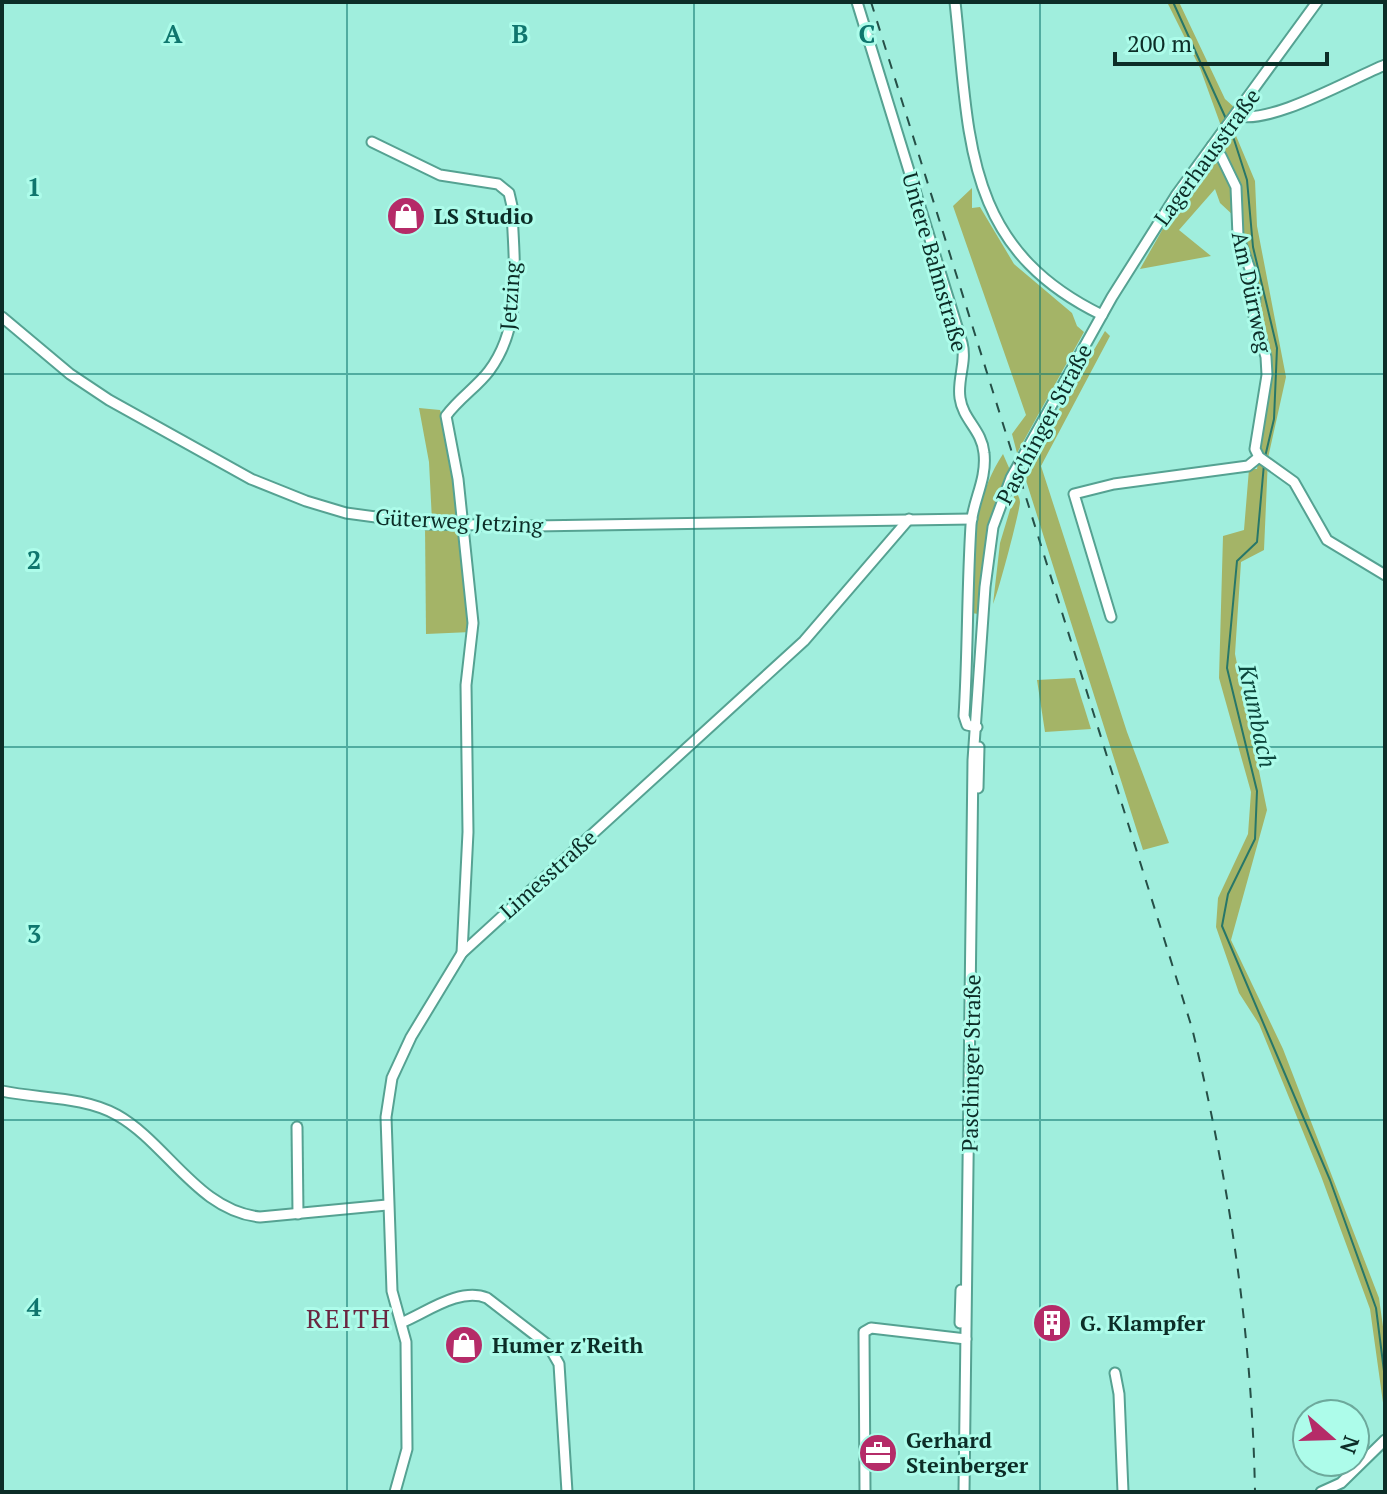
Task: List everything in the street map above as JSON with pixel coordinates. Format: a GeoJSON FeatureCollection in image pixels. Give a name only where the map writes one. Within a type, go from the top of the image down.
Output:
{"type":"FeatureCollection","features":[{"type":"Feature","properties":{"kind":"street","name":"Untere Bahnstraße"},"geometry":{"type":"LineString","coordinates":[[857,2],[964,350],[960,400],[966,417],[980,434],[985,464],[982,489],[972,519],[964,716],[967,725],[977,727]]}},
{"type":"Feature","properties":{"kind":"street"},"geometry":{"type":"LineString","coordinates":[[955,2],[974,156],[985,200],[1003,233],[1024,261],[1054,286],[1102,315]]}},
{"type":"Feature","properties":{"kind":"street","name":"Lagerhausstraße"},"geometry":{"type":"LineString","coordinates":[[1102,315],[1160,220],[1317,2]]}},
{"type":"Feature","properties":{"kind":"street"},"geometry":{"type":"LineString","coordinates":[[1230,122],[1282,109],[1385,65]]}},
{"type":"Feature","properties":{"kind":"street","name":"Jetzing"},"geometry":{"type":"LineString","coordinates":[[372,142],[426,170],[498,184],[509,193],[514,292],[508,340],[489,371],[446,416],[464,524]]}},
{"type":"Feature","properties":{"kind":"street","name":"Am Dürrweg"},"geometry":{"type":"LineString","coordinates":[[1212,146],[1221,156],[1236,187],[1238,236],[1250,269],[1255,298],[1254,316],[1266,357],[1267,375],[1255,449],[1263,460]]}},
{"type":"Feature","properties":{"kind":"street","name":"Paschinger Straße"},"geometry":{"type":"LineString","coordinates":[[964,1492],[964,1339],[960,1302],[966,1250],[962,1216],[974,828],[980,760],[977,727],[987,561],[998,512],[1020,461],[1102,315]]}},
{"type":"Feature","properties":{"kind":"street","name":"Güterweg Jetzing"},"geometry":{"type":"LineString","coordinates":[[2,317],[70,374],[109,400],[268,487],[321,507],[367,517],[464,524],[689,525],[972,519]]}},
{"type":"Feature","properties":{"kind":"street"},"geometry":{"type":"LineString","coordinates":[[1111,617],[1074,494],[1114,484],[1248,466],[1263,460],[1294,482],[1327,540],[1385,575]]}},
{"type":"Feature","properties":{"kind":"street","name":"Limesstraße"},"geometry":{"type":"LineString","coordinates":[[395,1492],[407,1449],[403,1322],[392,1291],[386,1117],[392,1078],[411,1037],[462,953],[804,641],[909,519]]}},
{"type":"Feature","properties":{"kind":"street"},"geometry":{"type":"LineString","coordinates":[[462,953],[468,832],[466,685],[473,623],[464,524]]}},
{"type":"Feature","properties":{"kind":"street"},"geometry":{"type":"LineString","coordinates":[[2,1091],[83,1103],[111,1112],[134,1127],[212,1198],[233,1211],[260,1217],[387,1205]]}},
{"type":"Feature","properties":{"kind":"street"},"geometry":{"type":"LineString","coordinates":[[297,1127],[298,1214]]}},
{"type":"Feature","properties":{"kind":"street"},"geometry":{"type":"LineString","coordinates":[[403,1322],[459,1297],[475,1294],[487,1298],[548,1345],[559,1364],[563,1383],[567,1492]]}},
{"type":"Feature","properties":{"kind":"street"},"geometry":{"type":"LineString","coordinates":[[865,1492],[864,1332],[871,1328],[964,1339]]}},
{"type":"Feature","properties":{"kind":"street"},"geometry":{"type":"LineString","coordinates":[[1115,1373],[1119,1394],[1123,1492]]}},
{"type":"Feature","properties":{"kind":"street"},"geometry":{"type":"LineString","coordinates":[[1321,1492],[1341,1483],[1385,1440]]}},
{"type":"Feature","properties":{"kind":"green space"},"geometry":{"type":"Polygon","coordinates":[[[1167,2],[1179,2],[1225,99],[1235,108],[1221,126],[1200,68],[1167,2]]]}},
{"type":"Feature","properties":{"kind":"green space"},"geometry":{"type":"Polygon","coordinates":[[[1234,131],[1255,181],[1257,226],[1286,377],[1268,458],[1264,550],[1241,562],[1235,654],[1267,810],[1231,940],[1283,1049],[1379,1298],[1385,1341],[1385,1417],[1370,1309],[1321,1176],[1259,1024],[1239,993],[1216,927],[1218,898],[1248,834],[1251,792],[1219,678],[1223,536],[1244,530],[1249,469],[1257,469],[1272,356],[1244,234],[1236,175],[1220,148],[1234,131]]]}},
{"type":"Feature","properties":{"kind":"green space"},"geometry":{"type":"Polygon","coordinates":[[[1214,155],[1231,186],[1234,216],[1220,203],[1215,189],[1179,230],[1211,256],[1140,269],[1165,225],[1214,155]]]}},
{"type":"Feature","properties":{"kind":"green space"},"geometry":{"type":"Polygon","coordinates":[[[972,188],[972,208],[980,207],[1014,264],[1072,313],[1077,326],[1084,332],[1017,453],[1012,434],[1026,415],[953,206],[972,188]]]}},
{"type":"Feature","properties":{"kind":"green space"},"geometry":{"type":"Polygon","coordinates":[[[1105,331],[1110,336],[1041,466],[1127,732],[1169,843],[1143,850],[1023,471],[1105,331]]]}},
{"type":"Feature","properties":{"kind":"green space"},"geometry":{"type":"Polygon","coordinates":[[[419,408],[440,410],[445,425],[457,515],[455,520],[432,521],[429,462],[419,408]]]}},
{"type":"Feature","properties":{"kind":"green space"},"geometry":{"type":"Polygon","coordinates":[[[1003,454],[1010,470],[986,540],[978,614],[972,613],[979,511],[1003,454]]]}},
{"type":"Feature","properties":{"kind":"green space"},"geometry":{"type":"Polygon","coordinates":[[[1016,490],[1019,508],[993,604],[1000,543],[1016,490]]]}},
{"type":"Feature","properties":{"kind":"green space"},"geometry":{"type":"Polygon","coordinates":[[[425,526],[458,528],[462,532],[471,632],[426,634],[425,526]]]}},
{"type":"Feature","properties":{"kind":"green space"},"geometry":{"type":"Polygon","coordinates":[[[1075,678],[1091,729],[1045,732],[1037,680],[1075,678]]]}},
{"type":"Feature","properties":{"kind":"waterway","name":"Krumbach"},"geometry":{"type":"LineString","coordinates":[[1173,2],[1227,121]]}},
{"type":"Feature","properties":{"kind":"waterway","name":"Krumbach"},"geometry":{"type":"LineString","coordinates":[[1230,127],[1247,180],[1253,247],[1277,348],[1274,419],[1265,457]]}},
{"type":"Feature","properties":{"kind":"waterway","name":"Krumbach"},"geometry":{"type":"LineString","coordinates":[[1264,464],[1257,542],[1237,561],[1227,668],[1257,791],[1255,839],[1228,894],[1222,926],[1330,1180],[1376,1308],[1385,1379]]}},
{"type":"Feature","properties":{"kind":"railway"},"geometry":{"type":"LineString","coordinates":[[871,2],[1192,1028],[1217,1143],[1244,1316],[1255,1492]]}},
{"type":"Feature","properties":{"kind":"place","name":"LS Studio"},"geometry":{"type":"Point","coordinates":[406,216]}},
{"type":"Feature","properties":{"kind":"place","name":"G. Klampfer"},"geometry":{"type":"Point","coordinates":[1052,1323]}},
{"type":"Feature","properties":{"kind":"place","name":"Humer z'Reith"},"geometry":{"type":"Point","coordinates":[464,1345]}},
{"type":"Feature","properties":{"kind":"place","name":"Gerhard Steinberger"},"geometry":{"type":"Point","coordinates":[878,1453]}},
{"type":"Feature","properties":{"kind":"district","name":"REITH"},"geometry":{"type":"Point","coordinates":[349,1319]}}]}
